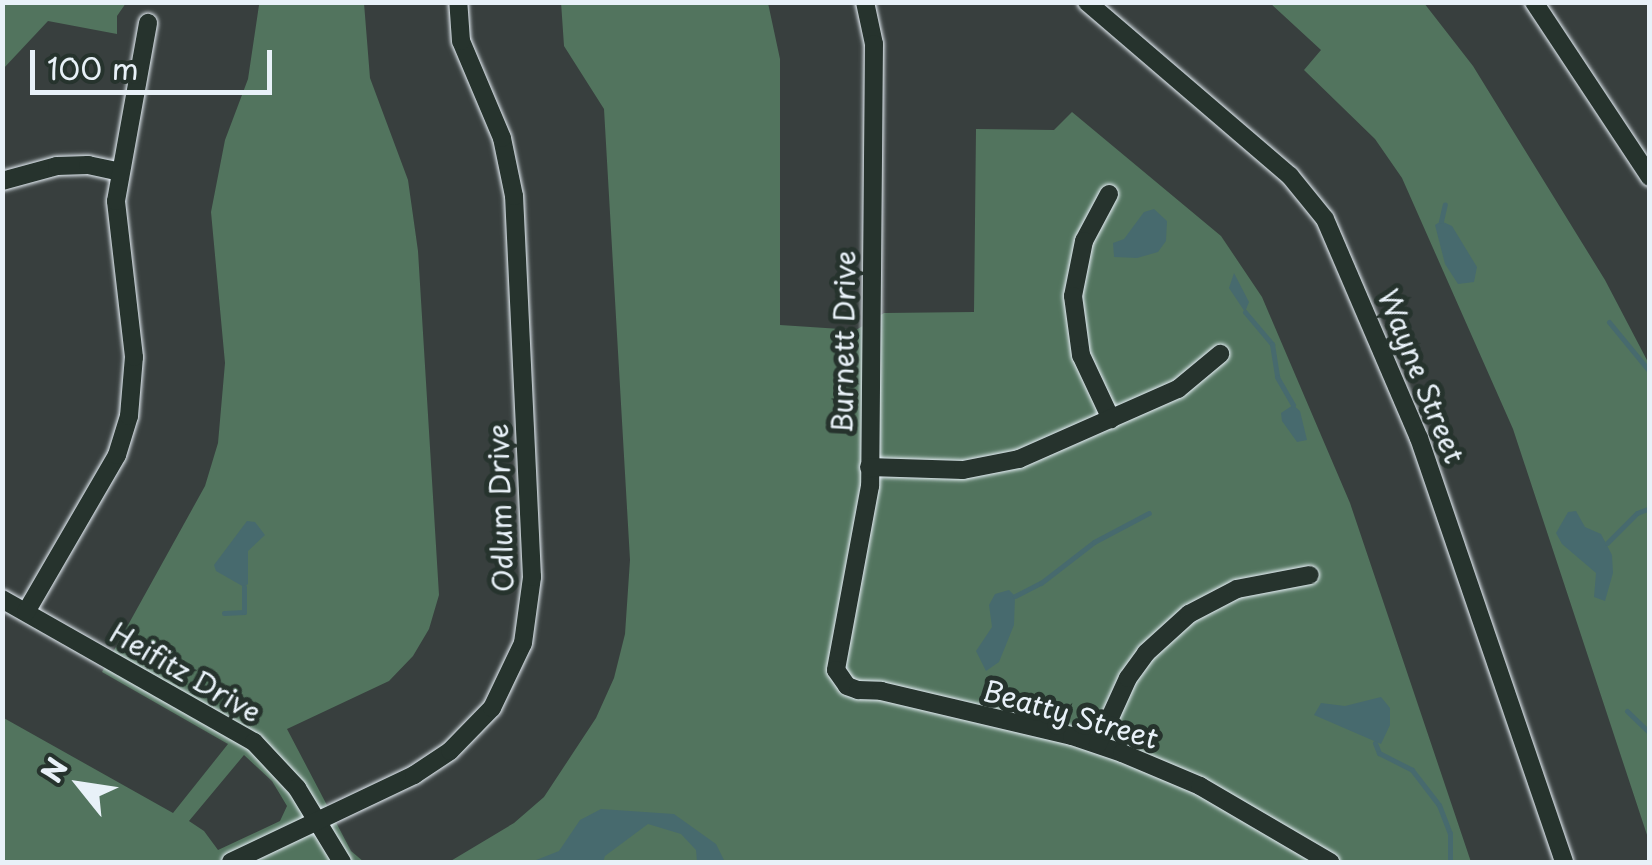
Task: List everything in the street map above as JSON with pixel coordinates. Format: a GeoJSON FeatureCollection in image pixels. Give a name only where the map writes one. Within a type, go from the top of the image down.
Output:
{"type":"FeatureCollection","features":[{"type":"Feature","properties":{"kind":"street","name":"Odlum Drive"},"geometry":{"type":"LineString","coordinates":[[231,862],[414,775],[472,732],[511,676],[530,611],[514,196],[502,138],[461,41],[458,2]]}},
{"type":"Feature","properties":{"kind":"street","name":"Burnett Drive"},"geometry":{"type":"LineString","coordinates":[[840,678],[834,662],[869,504],[874,62],[865,2]]}},
{"type":"Feature","properties":{"kind":"street","name":"Wayne Street"},"geometry":{"type":"LineString","coordinates":[[1087,2],[1162,72],[1290,176],[1325,219],[1426,456],[1564,862]]}},
{"type":"Feature","properties":{"kind":"street"},"geometry":{"type":"LineString","coordinates":[[1534,2],[1650,177]]}},
{"type":"Feature","properties":{"kind":"street"},"geometry":{"type":"LineString","coordinates":[[26,612],[117,454],[129,416],[134,357],[117,214],[120,172],[148,24]]}},
{"type":"Feature","properties":{"kind":"street"},"geometry":{"type":"LineString","coordinates":[[2,181],[56,166],[88,165],[120,172]]}},
{"type":"Feature","properties":{"kind":"street"},"geometry":{"type":"LineString","coordinates":[[1109,194],[1084,241],[1072,296],[1081,355],[1111,420]]}},
{"type":"Feature","properties":{"kind":"street"},"geometry":{"type":"LineString","coordinates":[[869,468],[963,470],[1000,465],[1178,389],[1220,354]]}},
{"type":"Feature","properties":{"kind":"street"},"geometry":{"type":"LineString","coordinates":[[1098,744],[1128,678],[1146,653],[1189,614],[1236,589],[1310,575]]}},
{"type":"Feature","properties":{"kind":"street","name":"Heifitz Drive"},"geometry":{"type":"LineString","coordinates":[[2,599],[242,734],[286,773],[342,862]]}},
{"type":"Feature","properties":{"kind":"street","name":"Beatty Street"},"geometry":{"type":"LineString","coordinates":[[840,678],[858,690],[881,691],[1098,744],[1200,786],[1330,862]]}},
{"type":"Feature","properties":{"kind":"green space"},"geometry":{"type":"Polygon","coordinates":[[[3,2],[126,3],[117,16],[117,34],[48,21],[3,69],[3,2]]]}},
{"type":"Feature","properties":{"kind":"green space"},"geometry":{"type":"Polygon","coordinates":[[[561,2],[768,3],[780,59],[780,325],[856,330],[884,313],[974,312],[976,129],[1054,130],[1072,112],[1221,236],[1262,297],[1350,503],[1471,862],[449,862],[514,823],[544,797],[596,718],[614,678],[625,634],[630,560],[604,109],[564,46],[561,2]]]}},
{"type":"Feature","properties":{"kind":"green space"},"geometry":{"type":"Polygon","coordinates":[[[251,3],[364,3],[370,78],[408,180],[418,251],[439,595],[429,629],[413,656],[389,681],[287,729],[351,851],[364,862],[5,862],[2,717],[173,813],[228,744],[102,672],[205,486],[218,443],[225,363],[211,212],[225,140],[248,79],[259,5],[251,3]],[[244,755],[189,821],[204,831],[218,850],[280,821],[287,806],[272,781],[244,755]]]}},
{"type":"Feature","properties":{"kind":"green space"},"geometry":{"type":"Polygon","coordinates":[[[1270,3],[1424,3],[1473,66],[1605,280],[1649,364],[1649,841],[1513,429],[1402,178],[1375,139],[1304,70],[1321,50],[1270,3]]]}},
{"type":"Feature","properties":{"kind":"water"},"geometry":{"type":"Polygon","coordinates":[[[1154,209],[1167,221],[1166,241],[1158,252],[1137,258],[1114,257],[1113,243],[1124,239],[1144,212],[1154,209]]]}},
{"type":"Feature","properties":{"kind":"water"},"geometry":{"type":"Polygon","coordinates":[[[1441,221],[1452,226],[1477,267],[1474,282],[1458,284],[1445,264],[1435,225],[1441,221]]]}},
{"type":"Feature","properties":{"kind":"water"},"geometry":{"type":"Polygon","coordinates":[[[1234,273],[1249,302],[1245,312],[1229,288],[1234,273]]]}},
{"type":"Feature","properties":{"kind":"water"},"geometry":{"type":"Polygon","coordinates":[[[1293,405],[1300,411],[1307,440],[1297,442],[1282,421],[1281,413],[1293,405]]]}},
{"type":"Feature","properties":{"kind":"water"},"geometry":{"type":"Polygon","coordinates":[[[1576,511],[1585,527],[1601,534],[1612,555],[1613,573],[1605,601],[1594,597],[1596,573],[1562,544],[1556,533],[1568,512],[1576,511]]]}},
{"type":"Feature","properties":{"kind":"water"},"geometry":{"type":"Polygon","coordinates":[[[247,521],[255,522],[265,535],[248,551],[248,584],[244,587],[216,571],[214,565],[247,521]]]}},
{"type":"Feature","properties":{"kind":"water"},"geometry":{"type":"Polygon","coordinates":[[[1009,590],[1015,596],[1014,625],[999,662],[986,671],[976,651],[992,627],[989,605],[995,594],[1009,590]]]}},
{"type":"Feature","properties":{"kind":"water"},"geometry":{"type":"Polygon","coordinates":[[[1381,697],[1390,708],[1390,725],[1381,744],[1314,715],[1321,703],[1345,706],[1381,697]]]}},
{"type":"Feature","properties":{"kind":"water"},"geometry":{"type":"Polygon","coordinates":[[[601,809],[674,814],[716,844],[725,862],[697,862],[696,850],[681,834],[648,824],[605,856],[603,862],[531,862],[559,851],[580,820],[601,809]]]}},
{"type":"Feature","properties":{"kind":"waterway"},"geometry":{"type":"LineString","coordinates":[[1441,221],[1445,204]]}},
{"type":"Feature","properties":{"kind":"waterway"},"geometry":{"type":"LineString","coordinates":[[1245,312],[1272,344],[1277,377],[1293,405]]}},
{"type":"Feature","properties":{"kind":"waterway"},"geometry":{"type":"LineString","coordinates":[[1609,322],[1650,372]]}},
{"type":"Feature","properties":{"kind":"waterway"},"geometry":{"type":"LineString","coordinates":[[1607,543],[1637,513],[1650,508]]}},
{"type":"Feature","properties":{"kind":"waterway"},"geometry":{"type":"LineString","coordinates":[[1015,596],[1041,583],[1094,542],[1149,513]]}},
{"type":"Feature","properties":{"kind":"waterway"},"geometry":{"type":"LineString","coordinates":[[224,613],[244,612],[244,587]]}},
{"type":"Feature","properties":{"kind":"waterway"},"geometry":{"type":"LineString","coordinates":[[1627,711],[1650,733]]}},
{"type":"Feature","properties":{"kind":"waterway"},"geometry":{"type":"LineString","coordinates":[[1375,743],[1379,753],[1412,770],[1439,805],[1450,833],[1450,862]]}}]}
